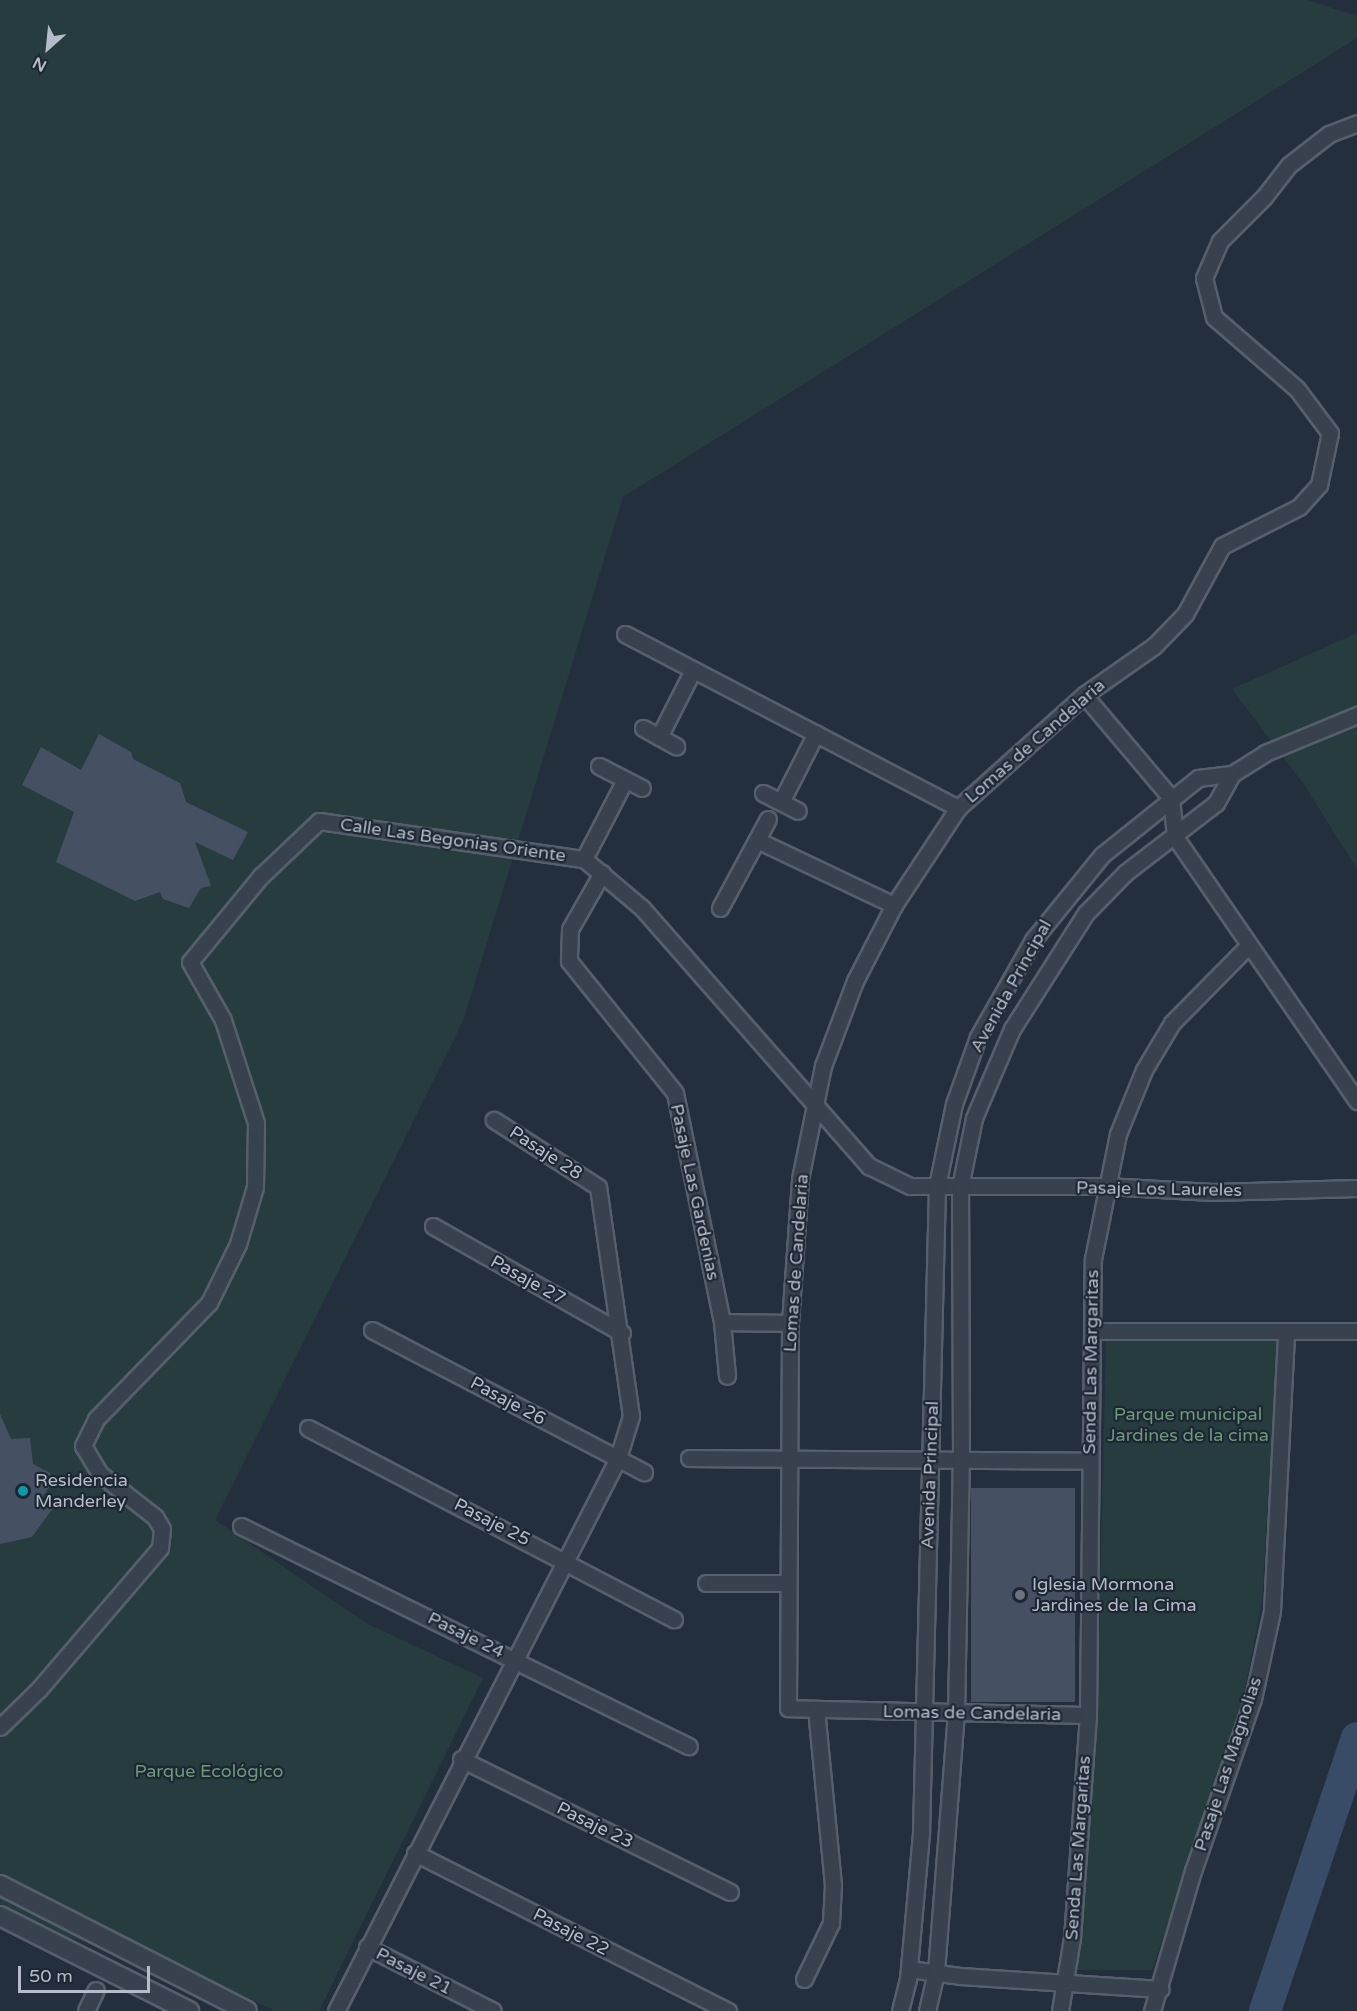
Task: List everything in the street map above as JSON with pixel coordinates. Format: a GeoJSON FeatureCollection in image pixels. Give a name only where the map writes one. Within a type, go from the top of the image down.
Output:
{"type":"FeatureCollection","features":[{"type":"Feature","properties":{"kind":"street","name":"Lomas de Candelaria"},"geometry":{"type":"LineString","coordinates":[[1088,1715],[956,1714],[788,1708],[790,1323],[800,1179],[818,1106],[823,1066],[855,981],[894,905],[958,808],[1084,695],[1154,646],[1185,614],[1222,546],[1299,507],[1319,485],[1330,433],[1297,389],[1214,317],[1204,278],[1220,241],[1264,197],[1289,165],[1329,134],[1357,123]]}},
{"type":"Feature","properties":{"kind":"street"},"geometry":{"type":"LineString","coordinates":[[625,634],[958,808]]}},
{"type":"Feature","properties":{"kind":"street"},"geometry":{"type":"LineString","coordinates":[[659,737],[693,670]]}},
{"type":"Feature","properties":{"kind":"street"},"geometry":{"type":"LineString","coordinates":[[1084,695],[1171,798],[1175,837],[1247,947],[1357,1101]]}},
{"type":"Feature","properties":{"kind":"street"},"geometry":{"type":"LineString","coordinates":[[1232,774],[1265,753],[1357,715]]}},
{"type":"Feature","properties":{"kind":"street"},"geometry":{"type":"LineString","coordinates":[[643,728],[676,746]]}},
{"type":"Feature","properties":{"kind":"street"},"geometry":{"type":"LineString","coordinates":[[781,802],[816,733]]}},
{"type":"Feature","properties":{"kind":"street"},"geometry":{"type":"LineString","coordinates":[[599,766],[642,788]]}},
{"type":"Feature","properties":{"kind":"street","name":"Avenida Principal"},"geometry":{"type":"LineString","coordinates":[[900,2011],[909,1969],[921,1832],[922,1712],[937,1186],[954,1104],[978,1037],[1033,940],[1101,855],[1198,778],[1232,774]]}},
{"type":"Feature","properties":{"kind":"street","name":"Avenida Principal"},"geometry":{"type":"LineString","coordinates":[[927,2011],[936,1972],[956,1714],[962,1460],[960,1188],[974,1118],[1012,1029],[1059,951],[1086,913],[1125,873],[1175,837],[1216,803],[1232,774]]}},
{"type":"Feature","properties":{"kind":"street"},"geometry":{"type":"LineString","coordinates":[[584,859],[626,780]]}},
{"type":"Feature","properties":{"kind":"street"},"geometry":{"type":"LineString","coordinates":[[763,793],[798,811]]}},
{"type":"Feature","properties":{"kind":"street"},"geometry":{"type":"LineString","coordinates":[[720,908],[768,819]]}},
{"type":"Feature","properties":{"kind":"street","name":"Calle Las Begonias Oriente"},"geometry":{"type":"LineString","coordinates":[[0,1727],[39,1689],[160,1548],[162,1529],[156,1517],[100,1474],[83,1446],[96,1419],[209,1303],[251,1207],[257,1166],[256,1123],[223,1020],[190,962],[261,876],[319,821],[584,859],[642,908],[869,1166],[910,1186],[960,1188]]}},
{"type":"Feature","properties":{"kind":"street"},"geometry":{"type":"LineString","coordinates":[[757,840],[894,905]]}},
{"type":"Feature","properties":{"kind":"street","name":"Pasaje Las Gardenias"},"geometry":{"type":"LineString","coordinates":[[602,873],[570,928],[569,961],[675,1093],[722,1322],[727,1376]]}},
{"type":"Feature","properties":{"kind":"street","name":"Senda Las Margaritas"},"geometry":{"type":"LineString","coordinates":[[1060,2011],[1066,1982],[1088,1715],[1089,1461],[1094,1259],[1118,1134],[1149,1060],[1172,1023],[1247,947]]}},
{"type":"Feature","properties":{"kind":"street","name":"Pasaje 28"},"geometry":{"type":"LineString","coordinates":[[494,1120],[598,1186],[622,1333]]}},
{"type":"Feature","properties":{"kind":"street","name":"Pasaje Los Laureles"},"geometry":{"type":"LineString","coordinates":[[960,1188],[1107,1186],[1212,1192],[1357,1188]]}},
{"type":"Feature","properties":{"kind":"street","name":"Pasaje 27"},"geometry":{"type":"LineString","coordinates":[[433,1226],[622,1333]]}},
{"type":"Feature","properties":{"kind":"street"},"geometry":{"type":"LineString","coordinates":[[722,1322],[790,1323]]}},
{"type":"Feature","properties":{"kind":"street","name":"Pasaje 26"},"geometry":{"type":"LineString","coordinates":[[372,1330],[644,1472]]}},
{"type":"Feature","properties":{"kind":"street"},"geometry":{"type":"LineString","coordinates":[[1094,1331],[1357,1330]]}},
{"type":"Feature","properties":{"kind":"street","name":"Pasaje Las Magnolias"},"geometry":{"type":"LineString","coordinates":[[1152,2011],[1161,1989],[1193,1871],[1253,1699],[1272,1611],[1286,1332]]}},
{"type":"Feature","properties":{"kind":"street"},"geometry":{"type":"LineString","coordinates":[[336,2011],[461,1759],[567,1561],[618,1458],[631,1416],[622,1333]]}},
{"type":"Feature","properties":{"kind":"street","name":"Pasaje 25"},"geometry":{"type":"LineString","coordinates":[[308,1428],[567,1561],[674,1619]]}},
{"type":"Feature","properties":{"kind":"street"},"geometry":{"type":"LineString","coordinates":[[689,1458],[1089,1461]]}},
{"type":"Feature","properties":{"kind":"street","name":"Pasaje 24"},"geometry":{"type":"LineString","coordinates":[[242,1526],[688,1746]]}},
{"type":"Feature","properties":{"kind":"street"},"geometry":{"type":"LineString","coordinates":[[706,1583],[787,1583]]}},
{"type":"Feature","properties":{"kind":"street"},"geometry":{"type":"LineString","coordinates":[[804,1979],[831,1923],[833,1886],[816,1709]]}},
{"type":"Feature","properties":{"kind":"street","name":"Pasaje 23"},"geometry":{"type":"LineString","coordinates":[[461,1759],[730,1892]]}},
{"type":"Feature","properties":{"kind":"street","name":"Pasaje 22"},"geometry":{"type":"LineString","coordinates":[[414,1853],[728,2011]]}},
{"type":"Feature","properties":{"kind":"street"},"geometry":{"type":"LineString","coordinates":[[0,1885],[247,2011]]}},
{"type":"Feature","properties":{"kind":"street"},"geometry":{"type":"LineString","coordinates":[[0,1916],[189,2011]]}},
{"type":"Feature","properties":{"kind":"street","name":"Pasaje 21"},"geometry":{"type":"LineString","coordinates":[[367,1947],[493,2011]]}},
{"type":"Feature","properties":{"kind":"street"},"geometry":{"type":"LineString","coordinates":[[909,1969],[1161,1989]]}},
{"type":"Feature","properties":{"kind":"street"},"geometry":{"type":"LineString","coordinates":[[86,2011],[96,1990]]}},
{"type":"Feature","properties":{"kind":"green space","name":"Parque Ecológico"},"geometry":{"type":"Polygon","coordinates":[[[0,0],[1307,0],[1357,16],[1357,38],[623,497],[463,1021],[215,1520],[366,1623],[483,1678],[319,2011],[275,2011],[208,1978],[0,1917],[0,0]]]}},
{"type":"Feature","properties":{"kind":"green space"},"geometry":{"type":"Polygon","coordinates":[[[1357,633],[1357,869],[1305,786],[1232,689],[1357,633]]]}},
{"type":"Feature","properties":{"kind":"green space","name":"Parque municipal Jardines de la cima"},"geometry":{"type":"Polygon","coordinates":[[[1106,1339],[1278,1339],[1262,1602],[1240,1714],[1152,1970],[1074,1970],[1097,1728],[1106,1339]]]}},
{"type":"Feature","properties":{"kind":"building"},"geometry":{"type":"Polygon","coordinates":[[[99,734],[131,752],[133,759],[180,783],[186,802],[248,832],[233,860],[195,842],[211,886],[201,888],[189,908],[163,899],[160,892],[135,901],[56,862],[74,812],[22,785],[41,747],[81,770],[99,734]]]}},
{"type":"Feature","properties":{"kind":"building","name":"Residencia Manderley"},"geometry":{"type":"Polygon","coordinates":[[[0,1414],[11,1439],[30,1438],[33,1464],[50,1473],[52,1483],[41,1499],[53,1508],[32,1537],[0,1544],[0,1414]]]}},
{"type":"Feature","properties":{"kind":"building","name":"Iglesia Mormona Jardines de la Cima"},"geometry":{"type":"Polygon","coordinates":[[[971,1488],[1075,1488],[1075,1702],[971,1702],[971,1488]]]}},
{"type":"Feature","properties":{"kind":"waterway"},"geometry":{"type":"LineString","coordinates":[[1265,2011],[1357,1738]]}},
{"type":"Feature","properties":{"kind":"place","name":"Residencia Manderley"},"geometry":{"type":"Point","coordinates":[23,1491]}},
{"type":"Feature","properties":{"kind":"place","name":"Iglesia Mormona Jardines de la Cima"},"geometry":{"type":"Point","coordinates":[1020,1595]}}]}
